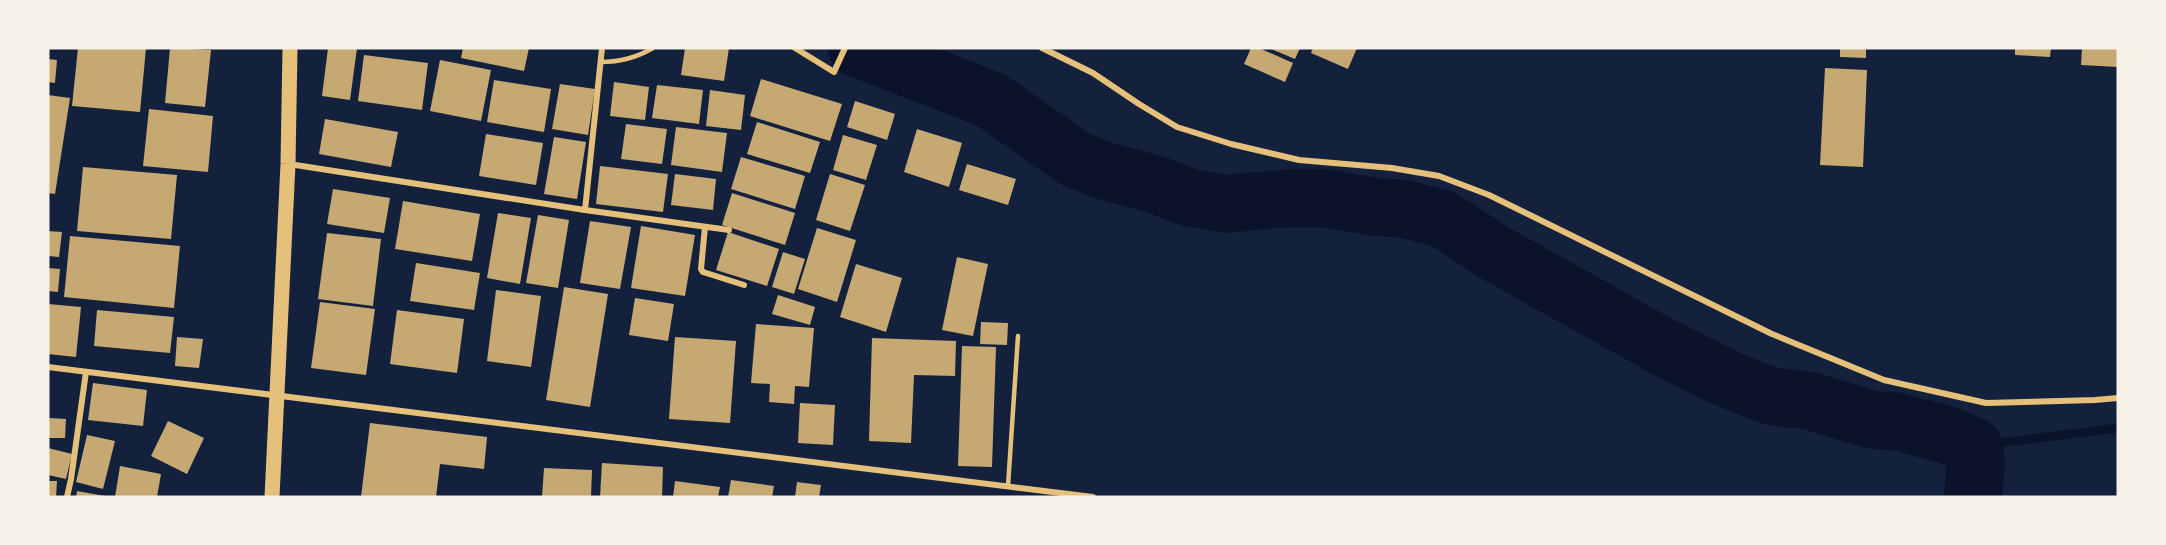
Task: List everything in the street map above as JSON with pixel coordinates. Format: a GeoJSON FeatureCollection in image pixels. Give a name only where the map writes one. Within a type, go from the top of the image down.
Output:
{"type":"FeatureCollection","features":[{"type":"Feature","properties":{"kind":"main road"},"geometry":{"type":"LineString","coordinates":[[272,497],[292,53]]}},
{"type":"Feature","properties":{"kind":"street"},"geometry":{"type":"LineString","coordinates":[[585,210],[602,48]]}},
{"type":"Feature","properties":{"kind":"street"},"geometry":{"type":"LineString","coordinates":[[795,48],[834,72],[845,48]]}},
{"type":"Feature","properties":{"kind":"street"},"geometry":{"type":"LineString","coordinates":[[1042,48],[1093,73],[1177,127],[1231,144],[1299,160],[1392,168],[1439,176],[1489,195],[1772,334],[1884,380],[1986,403],[2118,398]]}},
{"type":"Feature","properties":{"kind":"street"},"geometry":{"type":"LineString","coordinates":[[288,164],[729,230]]}},
{"type":"Feature","properties":{"kind":"street"},"geometry":{"type":"LineString","coordinates":[[705,226],[701,269],[744,285]]}},
{"type":"Feature","properties":{"kind":"street"},"geometry":{"type":"LineString","coordinates":[[48,367],[1093,497]]}},
{"type":"Feature","properties":{"kind":"street"},"geometry":{"type":"LineString","coordinates":[[67,497],[86,372]]}},
{"type":"Feature","properties":{"kind":"lane"},"geometry":{"type":"LineString","coordinates":[[601,62],[619,62],[653,48]]}},
{"type":"Feature","properties":{"kind":"lane"},"geometry":{"type":"LineString","coordinates":[[1008,486],[1018,336]]}},
{"type":"Feature","properties":{"kind":"building"},"geometry":{"type":"Polygon","coordinates":[[[78,48],[146,48],[140,112],[72,106],[78,48]]]}},
{"type":"Feature","properties":{"kind":"building"},"geometry":{"type":"Polygon","coordinates":[[[170,48],[211,50],[205,107],[165,103],[170,48]]]}},
{"type":"Feature","properties":{"kind":"building"},"geometry":{"type":"Polygon","coordinates":[[[328,48],[357,48],[350,100],[322,96],[328,48]]]}},
{"type":"Feature","properties":{"kind":"building"},"geometry":{"type":"Polygon","coordinates":[[[463,48],[529,48],[524,71],[461,58],[463,48]]]}},
{"type":"Feature","properties":{"kind":"building"},"geometry":{"type":"Polygon","coordinates":[[[685,48],[729,48],[724,81],[681,75],[685,48]]]}},
{"type":"Feature","properties":{"kind":"building"},"geometry":{"type":"Polygon","coordinates":[[[1251,48],[1259,48],[1293,63],[1285,82],[1244,64],[1251,48]]]}},
{"type":"Feature","properties":{"kind":"building"},"geometry":{"type":"Polygon","coordinates":[[[1269,48],[1300,48],[1295,59],[1269,48]]]}},
{"type":"Feature","properties":{"kind":"building"},"geometry":{"type":"Polygon","coordinates":[[[1313,48],[1357,48],[1348,69],[1311,53],[1313,48]]]}},
{"type":"Feature","properties":{"kind":"building"},"geometry":{"type":"Polygon","coordinates":[[[1840,48],[1866,48],[1866,58],[1840,57],[1840,48]]]}},
{"type":"Feature","properties":{"kind":"building"},"geometry":{"type":"Polygon","coordinates":[[[2015,48],[2051,48],[2050,57],[2015,55],[2015,48]]]}},
{"type":"Feature","properties":{"kind":"building"},"geometry":{"type":"Polygon","coordinates":[[[2082,48],[2118,48],[2118,67],[2081,65],[2082,48]]]}},
{"type":"Feature","properties":{"kind":"building"},"geometry":{"type":"Polygon","coordinates":[[[364,55],[428,63],[422,110],[358,101],[364,55]]]}},
{"type":"Feature","properties":{"kind":"building"},"geometry":{"type":"Polygon","coordinates":[[[48,59],[57,60],[55,83],[48,82],[48,59]]]}},
{"type":"Feature","properties":{"kind":"building"},"geometry":{"type":"Polygon","coordinates":[[[440,60],[491,70],[481,121],[430,111],[440,60]]]}},
{"type":"Feature","properties":{"kind":"building"},"geometry":{"type":"Polygon","coordinates":[[[1825,68],[1867,70],[1863,167],[1820,165],[1825,68]]]}},
{"type":"Feature","properties":{"kind":"building"},"geometry":{"type":"Polygon","coordinates":[[[761,79],[842,104],[830,141],[750,116],[761,79]]]}},
{"type":"Feature","properties":{"kind":"building"},"geometry":{"type":"Polygon","coordinates":[[[494,80],[551,89],[544,132],[487,122],[494,80]]]}},
{"type":"Feature","properties":{"kind":"building"},"geometry":{"type":"Polygon","coordinates":[[[614,82],[649,87],[645,120],[610,116],[614,82]]]}},
{"type":"Feature","properties":{"kind":"building"},"geometry":{"type":"Polygon","coordinates":[[[560,84],[595,89],[588,135],[552,129],[560,84]]]}},
{"type":"Feature","properties":{"kind":"building"},"geometry":{"type":"Polygon","coordinates":[[[657,85],[703,90],[699,124],[652,118],[657,85]]]}},
{"type":"Feature","properties":{"kind":"building"},"geometry":{"type":"Polygon","coordinates":[[[710,90],[745,95],[741,130],[706,126],[710,90]]]}},
{"type":"Feature","properties":{"kind":"building"},"geometry":{"type":"Polygon","coordinates":[[[48,95],[70,98],[55,194],[48,193],[48,95]]]}},
{"type":"Feature","properties":{"kind":"building"},"geometry":{"type":"Polygon","coordinates":[[[855,101],[895,114],[887,140],[847,127],[855,101]]]}},
{"type":"Feature","properties":{"kind":"building"},"geometry":{"type":"Polygon","coordinates":[[[149,109],[213,116],[208,172],[143,166],[149,109]]]}},
{"type":"Feature","properties":{"kind":"building"},"geometry":{"type":"Polygon","coordinates":[[[325,119],[398,132],[391,167],[319,154],[325,119]]]}},
{"type":"Feature","properties":{"kind":"building"},"geometry":{"type":"Polygon","coordinates":[[[757,122],[820,142],[810,173],[747,154],[757,122]]]}},
{"type":"Feature","properties":{"kind":"building"},"geometry":{"type":"Polygon","coordinates":[[[626,124],[667,129],[662,164],[621,159],[626,124]]]}},
{"type":"Feature","properties":{"kind":"building"},"geometry":{"type":"Polygon","coordinates":[[[676,127],[727,133],[722,172],[671,165],[676,127]]]}},
{"type":"Feature","properties":{"kind":"building"},"geometry":{"type":"Polygon","coordinates":[[[917,129],[962,143],[949,187],[904,172],[917,129]]]}},
{"type":"Feature","properties":{"kind":"building"},"geometry":{"type":"Polygon","coordinates":[[[486,134],[543,143],[536,185],[479,176],[486,134]]]}},
{"type":"Feature","properties":{"kind":"building"},"geometry":{"type":"Polygon","coordinates":[[[843,135],[877,145],[866,180],[833,170],[843,135]]]}},
{"type":"Feature","properties":{"kind":"building"},"geometry":{"type":"Polygon","coordinates":[[[554,137],[586,142],[577,199],[544,194],[554,137]]]}},
{"type":"Feature","properties":{"kind":"building"},"geometry":{"type":"Polygon","coordinates":[[[741,157],[805,176],[795,209],[731,189],[741,157]]]}},
{"type":"Feature","properties":{"kind":"building"},"geometry":{"type":"Polygon","coordinates":[[[967,164],[1016,179],[1008,205],[959,190],[967,164]]]}},
{"type":"Feature","properties":{"kind":"building"},"geometry":{"type":"Polygon","coordinates":[[[600,166],[668,174],[663,212],[596,204],[600,166]]]}},
{"type":"Feature","properties":{"kind":"building"},"geometry":{"type":"Polygon","coordinates":[[[83,167],[177,175],[171,239],[77,231],[83,167]]]}},
{"type":"Feature","properties":{"kind":"building"},"geometry":{"type":"Polygon","coordinates":[[[675,174],[716,179],[713,210],[671,205],[675,174]]]}},
{"type":"Feature","properties":{"kind":"building"},"geometry":{"type":"Polygon","coordinates":[[[830,174],[865,185],[850,231],[816,220],[830,174]]]}},
{"type":"Feature","properties":{"kind":"building"},"geometry":{"type":"Polygon","coordinates":[[[333,189],[390,198],[384,233],[327,224],[333,189]]]}},
{"type":"Feature","properties":{"kind":"building"},"geometry":{"type":"Polygon","coordinates":[[[732,193],[795,213],[785,245],[722,225],[732,193]]]}},
{"type":"Feature","properties":{"kind":"building"},"geometry":{"type":"Polygon","coordinates":[[[403,201],[480,214],[472,261],[395,249],[403,201]]]}},
{"type":"Feature","properties":{"kind":"building"},"geometry":{"type":"Polygon","coordinates":[[[498,213],[531,218],[520,284],[487,278],[498,213]]]}},
{"type":"Feature","properties":{"kind":"building"},"geometry":{"type":"Polygon","coordinates":[[[538,215],[569,220],[558,288],[526,283],[538,215]]]}},
{"type":"Feature","properties":{"kind":"building"},"geometry":{"type":"Polygon","coordinates":[[[590,221],[631,227],[620,289],[580,283],[590,221]]]}},
{"type":"Feature","properties":{"kind":"building"},"geometry":{"type":"Polygon","coordinates":[[[641,226],[695,235],[685,296],[631,288],[641,226]]]}},
{"type":"Feature","properties":{"kind":"building"},"geometry":{"type":"Polygon","coordinates":[[[817,228],[856,240],[837,302],[798,289],[817,228]]]}},
{"type":"Feature","properties":{"kind":"building"},"geometry":{"type":"Polygon","coordinates":[[[48,231],[62,232],[59,257],[48,256],[48,231]]]}},
{"type":"Feature","properties":{"kind":"building"},"geometry":{"type":"Polygon","coordinates":[[[728,232],[779,249],[767,286],[716,270],[728,232]]]}},
{"type":"Feature","properties":{"kind":"building"},"geometry":{"type":"Polygon","coordinates":[[[327,233],[381,239],[373,306],[318,299],[327,233]]]}},
{"type":"Feature","properties":{"kind":"building"},"geometry":{"type":"Polygon","coordinates":[[[70,236],[180,246],[174,308],[64,297],[70,236]]]}},
{"type":"Feature","properties":{"kind":"building"},"geometry":{"type":"Polygon","coordinates":[[[783,252],[805,259],[794,294],[772,287],[783,252]]]}},
{"type":"Feature","properties":{"kind":"building"},"geometry":{"type":"Polygon","coordinates":[[[957,257],[988,264],[973,336],[942,330],[957,257]]]}},
{"type":"Feature","properties":{"kind":"building"},"geometry":{"type":"Polygon","coordinates":[[[416,263],[480,273],[474,310],[410,301],[416,263]]]}},
{"type":"Feature","properties":{"kind":"building"},"geometry":{"type":"Polygon","coordinates":[[[856,264],[902,278],[886,332],[840,317],[856,264]]]}},
{"type":"Feature","properties":{"kind":"building"},"geometry":{"type":"Polygon","coordinates":[[[48,268],[60,269],[58,292],[48,291],[48,268]]]}},
{"type":"Feature","properties":{"kind":"building"},"geometry":{"type":"Polygon","coordinates":[[[564,287],[608,294],[590,407],[546,400],[564,287]]]}},
{"type":"Feature","properties":{"kind":"building"},"geometry":{"type":"Polygon","coordinates":[[[496,290],[541,296],[531,367],[487,361],[496,290]]]}},
{"type":"Feature","properties":{"kind":"building"},"geometry":{"type":"Polygon","coordinates":[[[778,295],[815,307],[810,325],[772,314],[778,295]]]}},
{"type":"Feature","properties":{"kind":"building"},"geometry":{"type":"Polygon","coordinates":[[[635,298],[674,304],[668,341],[629,335],[635,298]]]}},
{"type":"Feature","properties":{"kind":"building"},"geometry":{"type":"Polygon","coordinates":[[[320,302],[375,309],[366,375],[311,368],[320,302]]]}},
{"type":"Feature","properties":{"kind":"building"},"geometry":{"type":"Polygon","coordinates":[[[48,304],[81,307],[76,357],[48,354],[48,304]]]}},
{"type":"Feature","properties":{"kind":"building"},"geometry":{"type":"Polygon","coordinates":[[[97,310],[174,317],[170,353],[94,346],[97,310]]]}},
{"type":"Feature","properties":{"kind":"building"},"geometry":{"type":"Polygon","coordinates":[[[397,310],[464,319],[457,373],[390,364],[397,310]]]}},
{"type":"Feature","properties":{"kind":"building"},"geometry":{"type":"Polygon","coordinates":[[[981,322],[1008,323],[1007,345],[980,344],[981,322]]]}},
{"type":"Feature","properties":{"kind":"building"},"geometry":{"type":"Polygon","coordinates":[[[756,324],[814,328],[809,387],[795,386],[794,404],[769,402],[770,384],[751,383],[756,324]]]}},
{"type":"Feature","properties":{"kind":"building"},"geometry":{"type":"Polygon","coordinates":[[[177,337],[203,339],[199,368],[175,366],[177,337]]]}},
{"type":"Feature","properties":{"kind":"building"},"geometry":{"type":"Polygon","coordinates":[[[675,337],[736,341],[730,423],[669,419],[675,337]]]}},
{"type":"Feature","properties":{"kind":"building"},"geometry":{"type":"Polygon","coordinates":[[[872,338],[956,341],[955,376],[914,375],[911,443],[869,441],[872,338]]]}},
{"type":"Feature","properties":{"kind":"building"},"geometry":{"type":"Polygon","coordinates":[[[962,346],[996,347],[992,467],[958,466],[962,346]]]}},
{"type":"Feature","properties":{"kind":"building"},"geometry":{"type":"Polygon","coordinates":[[[93,383],[147,390],[143,426],[88,420],[93,383]]]}},
{"type":"Feature","properties":{"kind":"building"},"geometry":{"type":"Polygon","coordinates":[[[800,403],[835,405],[833,445],[798,443],[800,403]]]}},
{"type":"Feature","properties":{"kind":"building"},"geometry":{"type":"Polygon","coordinates":[[[48,418],[66,419],[65,438],[48,438],[48,418]]]}},
{"type":"Feature","properties":{"kind":"building"},"geometry":{"type":"Polygon","coordinates":[[[168,421],[204,438],[187,474],[151,456],[168,421]]]}},
{"type":"Feature","properties":{"kind":"building"},"geometry":{"type":"Polygon","coordinates":[[[370,423],[487,437],[484,469],[440,464],[436,497],[361,497],[370,423]]]}},
{"type":"Feature","properties":{"kind":"building"},"geometry":{"type":"Polygon","coordinates":[[[87,435],[115,441],[103,489],[76,482],[87,435]]]}},
{"type":"Feature","properties":{"kind":"building"},"geometry":{"type":"Polygon","coordinates":[[[48,448],[72,454],[66,479],[48,475],[48,448]]]}},
{"type":"Feature","properties":{"kind":"building"},"geometry":{"type":"Polygon","coordinates":[[[602,463],[663,467],[662,497],[600,497],[602,463]]]}},
{"type":"Feature","properties":{"kind":"building"},"geometry":{"type":"Polygon","coordinates":[[[120,466],[161,474],[157,497],[115,497],[120,466]]]}},
{"type":"Feature","properties":{"kind":"building"},"geometry":{"type":"Polygon","coordinates":[[[544,468],[592,470],[591,497],[542,497],[544,468]]]}},
{"type":"Feature","properties":{"kind":"building"},"geometry":{"type":"Polygon","coordinates":[[[731,480],[774,486],[772,497],[728,497],[731,480]]]}},
{"type":"Feature","properties":{"kind":"building"},"geometry":{"type":"Polygon","coordinates":[[[48,481],[57,481],[56,497],[48,497],[48,481]]]}},
{"type":"Feature","properties":{"kind":"building"},"geometry":{"type":"Polygon","coordinates":[[[675,481],[720,487],[718,497],[673,497],[675,481]]]}},
{"type":"Feature","properties":{"kind":"building"},"geometry":{"type":"Polygon","coordinates":[[[797,482],[821,485],[819,497],[795,497],[797,482]]]}},
{"type":"Feature","properties":{"kind":"building"},"geometry":{"type":"Polygon","coordinates":[[[77,491],[105,496],[105,497],[76,497],[77,491]]]}},
{"type":"Feature","properties":{"kind":"waterway"},"geometry":{"type":"LineString","coordinates":[[857,48],[991,100],[1075,159],[1190,198],[1226,204],[1289,198],[1324,198],[1376,207],[1404,209],[1443,219],[1495,253],[1665,348],[1727,379],[1771,396],[1810,401],[1873,420],[1894,421],[1948,435],[1973,446],[1976,462],[1973,497]]}},
{"type":"Feature","properties":{"kind":"waterway"},"geometry":{"type":"LineString","coordinates":[[1973,446],[2118,428]]}}]}
